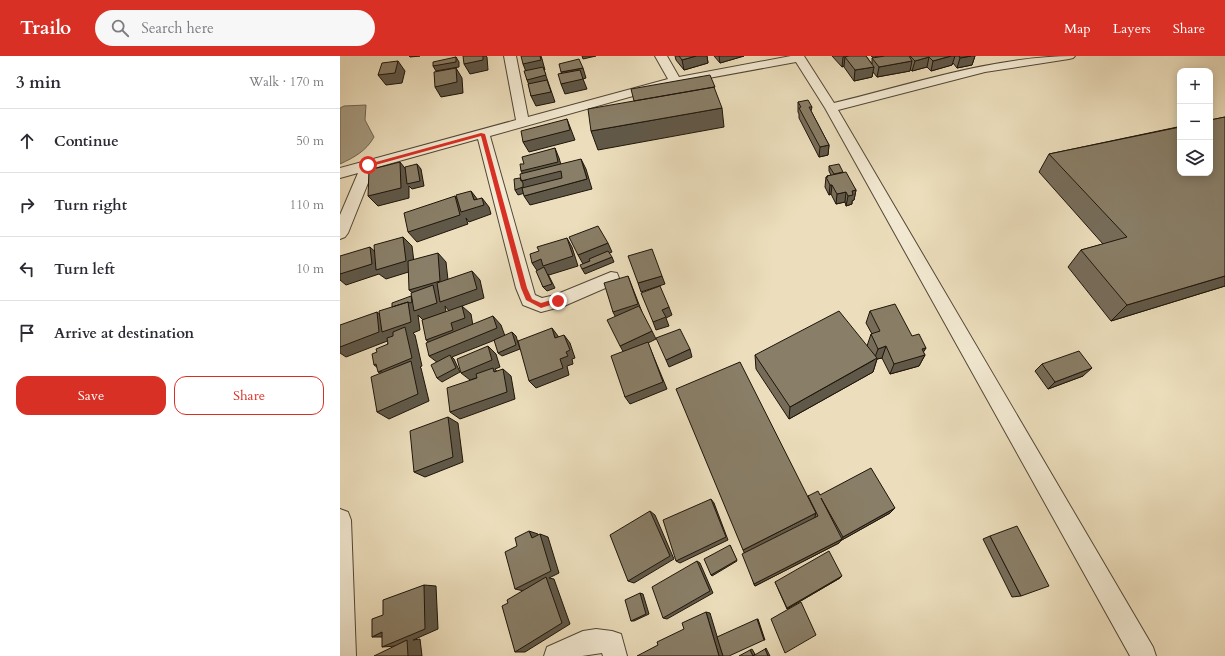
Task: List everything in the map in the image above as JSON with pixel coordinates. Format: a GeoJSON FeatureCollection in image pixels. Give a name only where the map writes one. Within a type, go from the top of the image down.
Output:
{"type":"FeatureCollection","features":[{"type":"Feature","properties":{"kind":"street"},"geometry":{"type":"LineString","coordinates":[[510,56],[523,123]]}},
{"type":"Feature","properties":{"kind":"street"},"geometry":{"type":"LineString","coordinates":[[661,56],[675,81]]}},
{"type":"Feature","properties":{"kind":"street"},"geometry":{"type":"LineString","coordinates":[[831,108],[981,64],[1069,56]]}},
{"type":"Feature","properties":{"kind":"street"},"geometry":{"type":"LineString","coordinates":[[340,173],[675,81],[798,57],[831,108],[1144,656]]}},
{"type":"Feature","properties":{"kind":"street"},"geometry":{"type":"LineString","coordinates":[[483,134],[524,288],[529,300],[541,305],[558,301],[611,278]]}},
{"type":"Feature","properties":{"kind":"street"},"geometry":{"type":"LineString","coordinates":[[340,233],[368,165]]}},
{"type":"Feature","properties":{"kind":"street"},"geometry":{"type":"LineString","coordinates":[[340,520],[344,656]]}},
{"type":"Feature","properties":{"kind":"street"},"geometry":{"type":"LineString","coordinates":[[556,656],[589,641],[601,640],[612,643],[615,656]]}},
{"type":"Feature","properties":{"kind":"shaded area"},"geometry":{"type":"Polygon","coordinates":[[[366,105],[365,120],[374,137],[360,153],[340,164],[340,108],[344,106],[366,105]]]}},
{"type":"Feature","properties":{"kind":"building"},"geometry":{"type":"Polygon","coordinates":[[[463,56],[483,56],[483,60],[464,64],[463,56]]]}},
{"type":"Feature","properties":{"kind":"building"},"geometry":{"type":"Polygon","coordinates":[[[521,56],[540,56],[541,60],[523,64],[521,56]]]}},
{"type":"Feature","properties":{"kind":"building"},"geometry":{"type":"Polygon","coordinates":[[[679,56],[696,56],[682,60],[679,56]]]}},
{"type":"Feature","properties":{"kind":"building"},"geometry":{"type":"Polygon","coordinates":[[[866,56],[874,67],[855,70],[845,57],[866,56]]]}},
{"type":"Feature","properties":{"kind":"building"},"geometry":{"type":"Polygon","coordinates":[[[885,56],[909,56],[912,61],[879,67],[872,58],[885,56]]]}},
{"type":"Feature","properties":{"kind":"building"},"geometry":{"type":"Polygon","coordinates":[[[910,56],[951,56],[933,61],[929,57],[915,61],[910,56]]]}},
{"type":"Feature","properties":{"kind":"building"},"geometry":{"type":"Polygon","coordinates":[[[959,56],[971,56],[960,58],[959,56]]]}},
{"type":"Feature","properties":{"kind":"building"},"geometry":{"type":"Polygon","coordinates":[[[456,57],[456,62],[433,66],[433,62],[456,57]]]}},
{"type":"Feature","properties":{"kind":"building"},"geometry":{"type":"Polygon","coordinates":[[[579,59],[583,68],[561,72],[559,64],[579,59]]]}},
{"type":"Feature","properties":{"kind":"building"},"geometry":{"type":"Polygon","coordinates":[[[398,61],[395,73],[378,75],[382,63],[398,61]]]}},
{"type":"Feature","properties":{"kind":"building"},"geometry":{"type":"Polygon","coordinates":[[[543,67],[546,75],[527,80],[524,71],[543,67]]]}},
{"type":"Feature","properties":{"kind":"building"},"geometry":{"type":"Polygon","coordinates":[[[456,68],[457,82],[435,87],[434,72],[456,68]]]}},
{"type":"Feature","properties":{"kind":"building"},"geometry":{"type":"Polygon","coordinates":[[[580,70],[583,79],[561,84],[558,74],[580,70]]]}},
{"type":"Feature","properties":{"kind":"building"},"geometry":{"type":"Polygon","coordinates":[[[710,75],[715,87],[634,101],[631,89],[710,75]]]}},
{"type":"Feature","properties":{"kind":"building"},"geometry":{"type":"Polygon","coordinates":[[[547,80],[551,92],[531,96],[528,84],[547,80]]]}},
{"type":"Feature","properties":{"kind":"building"},"geometry":{"type":"Polygon","coordinates":[[[714,87],[722,108],[591,131],[588,109],[714,87]]]}},
{"type":"Feature","properties":{"kind":"building"},"geometry":{"type":"Polygon","coordinates":[[[808,100],[812,107],[809,107],[829,145],[820,147],[799,108],[801,107],[798,102],[808,100]]]}},
{"type":"Feature","properties":{"kind":"building"},"geometry":{"type":"Polygon","coordinates":[[[1225,117],[1225,276],[1127,305],[1081,250],[1127,237],[1049,154],[1177,128],[1177,176],[1213,176],[1213,119],[1225,117]]]}},
{"type":"Feature","properties":{"kind":"building"},"geometry":{"type":"Polygon","coordinates":[[[567,119],[570,130],[523,142],[521,131],[567,119]]]}},
{"type":"Feature","properties":{"kind":"building"},"geometry":{"type":"Polygon","coordinates":[[[555,148],[558,162],[521,171],[520,164],[524,164],[522,157],[555,148]]]}},
{"type":"Feature","properties":{"kind":"building"},"geometry":{"type":"Polygon","coordinates":[[[581,159],[587,179],[524,196],[522,188],[562,178],[561,171],[521,181],[520,174],[581,159]]]}},
{"type":"Feature","properties":{"kind":"building"},"geometry":{"type":"Polygon","coordinates":[[[400,162],[401,188],[368,196],[369,170],[400,162]]]}},
{"type":"Feature","properties":{"kind":"building"},"geometry":{"type":"Polygon","coordinates":[[[417,164],[420,181],[407,184],[405,167],[417,164]]]}},
{"type":"Feature","properties":{"kind":"building"},"geometry":{"type":"Polygon","coordinates":[[[839,164],[843,172],[834,174],[829,166],[839,164]]]}},
{"type":"Feature","properties":{"kind":"building"},"geometry":{"type":"Polygon","coordinates":[[[846,172],[856,190],[852,191],[853,195],[848,196],[846,192],[837,194],[826,177],[846,172]]]}},
{"type":"Feature","properties":{"kind":"building"},"geometry":{"type":"Polygon","coordinates":[[[520,178],[523,183],[523,187],[515,190],[514,179],[520,178]]]}},
{"type":"Feature","properties":{"kind":"building"},"geometry":{"type":"Polygon","coordinates":[[[471,191],[474,200],[482,198],[484,205],[461,212],[456,195],[471,191]]]}},
{"type":"Feature","properties":{"kind":"building"},"geometry":{"type":"Polygon","coordinates":[[[455,196],[460,215],[408,232],[404,213],[455,196]]]}},
{"type":"Feature","properties":{"kind":"building"},"geometry":{"type":"Polygon","coordinates":[[[598,226],[608,243],[578,255],[569,237],[598,226]]]}},
{"type":"Feature","properties":{"kind":"building"},"geometry":{"type":"Polygon","coordinates":[[[403,237],[406,261],[376,270],[374,245],[403,237]]]}},
{"type":"Feature","properties":{"kind":"building"},"geometry":{"type":"Polygon","coordinates":[[[567,238],[573,256],[543,266],[541,259],[532,263],[530,254],[539,251],[537,247],[567,238]]]}},
{"type":"Feature","properties":{"kind":"building"},"geometry":{"type":"Polygon","coordinates":[[[370,247],[372,264],[340,274],[340,256],[370,247]]]}},
{"type":"Feature","properties":{"kind":"building"},"geometry":{"type":"Polygon","coordinates":[[[652,249],[662,276],[638,283],[628,256],[652,249]]]}},
{"type":"Feature","properties":{"kind":"building"},"geometry":{"type":"Polygon","coordinates":[[[608,251],[612,257],[582,269],[580,265],[590,261],[589,259],[608,251]]]}},
{"type":"Feature","properties":{"kind":"building"},"geometry":{"type":"Polygon","coordinates":[[[438,253],[440,281],[409,290],[408,261],[438,253]]]}},
{"type":"Feature","properties":{"kind":"building"},"geometry":{"type":"Polygon","coordinates":[[[544,267],[552,284],[543,287],[536,271],[544,267]]]}},
{"type":"Feature","properties":{"kind":"building"},"geometry":{"type":"Polygon","coordinates":[[[472,271],[477,289],[440,302],[437,283],[472,271]]]}},
{"type":"Feature","properties":{"kind":"building"},"geometry":{"type":"Polygon","coordinates":[[[628,276],[638,304],[613,312],[604,283],[628,276]]]}},
{"type":"Feature","properties":{"kind":"building"},"geometry":{"type":"Polygon","coordinates":[[[433,285],[437,303],[414,311],[411,293],[433,285]]]}},
{"type":"Feature","properties":{"kind":"building"},"geometry":{"type":"Polygon","coordinates":[[[660,286],[669,307],[662,310],[666,317],[653,322],[641,293],[660,286]]]}},
{"type":"Feature","properties":{"kind":"building"},"geometry":{"type":"Polygon","coordinates":[[[411,296],[412,302],[392,307],[392,303],[411,296]]]}},
{"type":"Feature","properties":{"kind":"building"},"geometry":{"type":"Polygon","coordinates":[[[408,302],[411,322],[382,332],[379,311],[408,302]]]}},
{"type":"Feature","properties":{"kind":"building"},"geometry":{"type":"Polygon","coordinates":[[[895,304],[912,336],[919,334],[926,348],[922,349],[925,355],[894,364],[886,346],[878,349],[871,334],[880,331],[870,311],[895,304]]]}},
{"type":"Feature","properties":{"kind":"building"},"geometry":{"type":"Polygon","coordinates":[[[462,306],[465,318],[451,323],[453,330],[426,340],[422,320],[462,306]]]}},
{"type":"Feature","properties":{"kind":"building"},"geometry":{"type":"Polygon","coordinates":[[[639,306],[652,331],[620,346],[607,320],[639,306]]]}},
{"type":"Feature","properties":{"kind":"building"},"geometry":{"type":"Polygon","coordinates":[[[839,311],[877,358],[790,407],[755,355],[839,311]]]}},
{"type":"Feature","properties":{"kind":"building"},"geometry":{"type":"Polygon","coordinates":[[[377,312],[379,332],[340,347],[340,325],[377,312]]]}},
{"type":"Feature","properties":{"kind":"building"},"geometry":{"type":"Polygon","coordinates":[[[493,316],[497,328],[429,356],[426,343],[493,316]]]}},
{"type":"Feature","properties":{"kind":"building"},"geometry":{"type":"Polygon","coordinates":[[[405,327],[412,358],[378,372],[376,364],[374,365],[372,354],[377,352],[376,349],[388,344],[387,338],[393,336],[393,332],[405,327]]]}},
{"type":"Feature","properties":{"kind":"building"},"geometry":{"type":"Polygon","coordinates":[[[552,328],[555,338],[564,335],[570,350],[566,352],[568,356],[560,359],[563,368],[529,381],[518,341],[552,328]]]}},
{"type":"Feature","properties":{"kind":"building"},"geometry":{"type":"Polygon","coordinates":[[[680,329],[690,349],[666,360],[656,338],[680,329]]]}},
{"type":"Feature","properties":{"kind":"building"},"geometry":{"type":"Polygon","coordinates":[[[512,332],[516,345],[498,353],[494,340],[512,332]]]}},
{"type":"Feature","properties":{"kind":"building"},"geometry":{"type":"Polygon","coordinates":[[[648,342],[663,382],[625,397],[611,356],[648,342]]]}},
{"type":"Feature","properties":{"kind":"building"},"geometry":{"type":"Polygon","coordinates":[[[488,346],[492,360],[461,373],[457,359],[488,346]]]}},
{"type":"Feature","properties":{"kind":"building"},"geometry":{"type":"Polygon","coordinates":[[[1079,351],[1092,368],[1055,382],[1042,364],[1079,351]]]}},
{"type":"Feature","properties":{"kind":"building"},"geometry":{"type":"Polygon","coordinates":[[[450,355],[456,368],[437,378],[431,365],[450,355]]]}},
{"type":"Feature","properties":{"kind":"building"},"geometry":{"type":"Polygon","coordinates":[[[411,361],[418,394],[377,412],[371,377],[411,361]]]}},
{"type":"Feature","properties":{"kind":"building"},"geometry":{"type":"Polygon","coordinates":[[[740,362],[816,513],[743,550],[676,389],[740,362]]]}},
{"type":"Feature","properties":{"kind":"building"},"geometry":{"type":"Polygon","coordinates":[[[493,368],[494,372],[503,369],[507,392],[450,412],[447,388],[477,378],[476,374],[493,368]]]}},
{"type":"Feature","properties":{"kind":"building"},"geometry":{"type":"Polygon","coordinates":[[[448,417],[453,457],[414,472],[410,431],[448,417]]]}},
{"type":"Feature","properties":{"kind":"building"},"geometry":{"type":"Polygon","coordinates":[[[871,468],[895,508],[843,537],[821,498],[842,539],[754,584],[742,554],[818,516],[808,496],[818,491],[820,495],[871,468]]]}},
{"type":"Feature","properties":{"kind":"building"},"geometry":{"type":"Polygon","coordinates":[[[711,499],[726,537],[676,561],[663,520],[711,499]]]}},
{"type":"Feature","properties":{"kind":"building"},"geometry":{"type":"Polygon","coordinates":[[[650,511],[670,556],[628,581],[610,535],[650,511]]]}},
{"type":"Feature","properties":{"kind":"building"},"geometry":{"type":"Polygon","coordinates":[[[1017,526],[1049,586],[1021,596],[990,536],[1017,526]]]}},
{"type":"Feature","properties":{"kind":"building"},"geometry":{"type":"Polygon","coordinates":[[[529,531],[532,538],[540,534],[551,571],[515,589],[505,552],[517,546],[515,538],[529,531]]]}},
{"type":"Feature","properties":{"kind":"building"},"geometry":{"type":"Polygon","coordinates":[[[730,545],[737,560],[711,575],[704,559],[730,545]]]}},
{"type":"Feature","properties":{"kind":"building"},"geometry":{"type":"Polygon","coordinates":[[[829,551],[842,576],[787,608],[775,582],[829,551]]]}},
{"type":"Feature","properties":{"kind":"building"},"geometry":{"type":"Polygon","coordinates":[[[697,561],[710,591],[663,618],[652,587],[697,561]]]}},
{"type":"Feature","properties":{"kind":"building"},"geometry":{"type":"Polygon","coordinates":[[[546,577],[562,623],[515,652],[502,606],[508,603],[507,600],[546,577]]]}},
{"type":"Feature","properties":{"kind":"building"},"geometry":{"type":"Polygon","coordinates":[[[424,585],[425,629],[382,647],[382,632],[372,637],[372,619],[383,615],[383,600],[424,585]]]}},
{"type":"Feature","properties":{"kind":"building"},"geometry":{"type":"Polygon","coordinates":[[[640,593],[646,614],[631,621],[625,600],[640,593]]]}},
{"type":"Feature","properties":{"kind":"building"},"geometry":{"type":"Polygon","coordinates":[[[801,602],[816,635],[785,653],[771,619],[801,602]]]}},
{"type":"Feature","properties":{"kind":"building"},"geometry":{"type":"Polygon","coordinates":[[[706,612],[719,656],[637,656],[658,645],[657,642],[684,629],[682,623],[706,612]]]}},
{"type":"Feature","properties":{"kind":"building"},"geometry":{"type":"Polygon","coordinates":[[[757,619],[764,640],[729,656],[723,656],[717,637],[757,619]]]}},
{"type":"Feature","properties":{"kind":"building"},"geometry":{"type":"Polygon","coordinates":[[[407,640],[408,656],[374,656],[407,640]]]}},
{"type":"Feature","properties":{"kind":"building"},"geometry":{"type":"Polygon","coordinates":[[[765,649],[768,656],[753,656],[765,649]]]}},
{"type":"Feature","properties":{"kind":"building"},"geometry":{"type":"Polygon","coordinates":[[[750,650],[753,656],[739,656],[750,650]]]}},
{"type":"Feature","properties":{"kind":"route"},"geometry":{"type":"LineString","coordinates":[[368,165],[483,134],[524,288],[529,300],[541,305],[558,301]]}}]}
